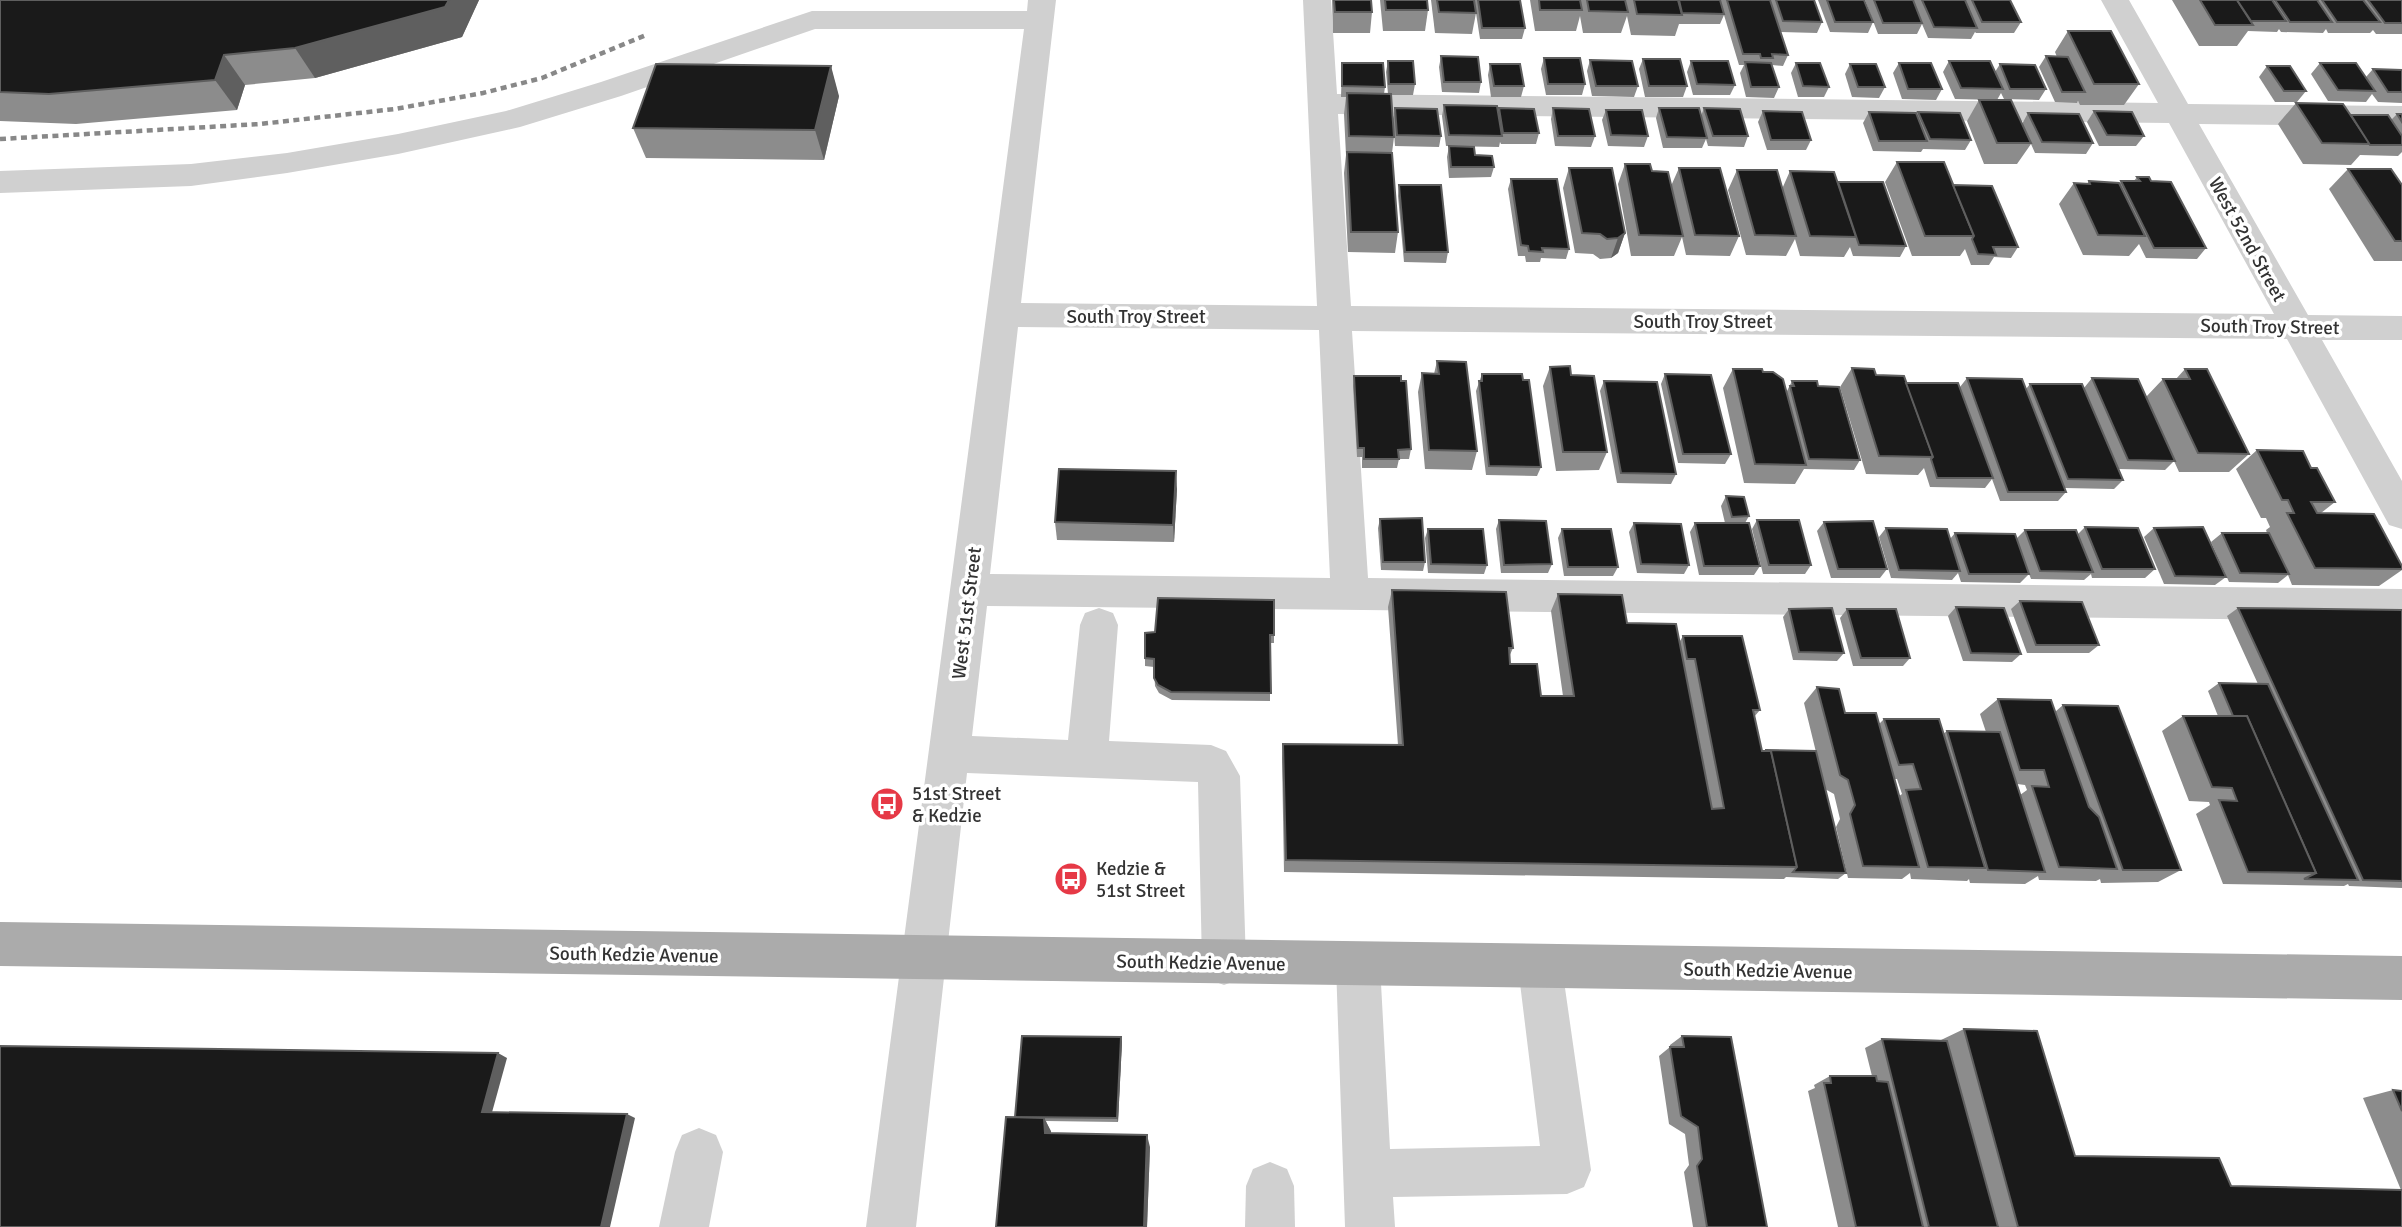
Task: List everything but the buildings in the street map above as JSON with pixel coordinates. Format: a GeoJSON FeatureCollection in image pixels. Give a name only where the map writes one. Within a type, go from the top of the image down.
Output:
{"type":"FeatureCollection","features":[{"type":"Feature","properties":{"kind":"main road","name":"South Kedzie Avenue"},"geometry":{"type":"LineString","coordinates":[[0,944],[2402,978]]}},
{"type":"Feature","properties":{"kind":"street"},"geometry":{"type":"LineString","coordinates":[[1317,0],[1350,594]]}},
{"type":"Feature","properties":{"kind":"street","name":"West 52nd Street"},"geometry":{"type":"LineString","coordinates":[[2115,0],[2402,514]]}},
{"type":"Feature","properties":{"kind":"street"},"geometry":{"type":"LineString","coordinates":[[0,181],[75,181],[191,175],[287,163],[398,144],[509,120],[812,20],[1041,10]]}},
{"type":"Feature","properties":{"kind":"street","name":"West 51st Street"},"geometry":{"type":"LineString","coordinates":[[891,1227],[1041,10]]}},
{"type":"Feature","properties":{"kind":"street"},"geometry":{"type":"LineString","coordinates":[[1323,104],[2402,116]]}},
{"type":"Feature","properties":{"kind":"street","name":"South Troy Street"},"geometry":{"type":"LineString","coordinates":[[1003,315],[2402,328]]}},
{"type":"Feature","properties":{"kind":"street"},"geometry":{"type":"LineString","coordinates":[[969,590],[2402,605]]}},
{"type":"Feature","properties":{"kind":"street"},"geometry":{"type":"LineString","coordinates":[[1087,759],[1099,625]]}},
{"type":"Feature","properties":{"kind":"street"},"geometry":{"type":"LineString","coordinates":[[949,754],[1211,765],[1219,776],[1224,963]]}},
{"type":"Feature","properties":{"kind":"street"},"geometry":{"type":"LineString","coordinates":[[1358,965],[1370,1227]]}},
{"type":"Feature","properties":{"kind":"street"},"geometry":{"type":"LineString","coordinates":[[1368,1173],[1567,1170],[1539,967]]}},
{"type":"Feature","properties":{"kind":"street"},"geometry":{"type":"LineString","coordinates":[[684,1227],[699,1152]]}},
{"type":"Feature","properties":{"kind":"railway"},"geometry":{"type":"LineString","coordinates":[[0,139],[260,124],[395,109],[483,93],[542,78],[646,35]]}},
{"type":"Feature","properties":{"kind":"place","name":"51st Street & Kedzie"},"geometry":{"type":"Point","coordinates":[887,804]}},
{"type":"Feature","properties":{"kind":"place","name":"Kedzie & 51st Street"},"geometry":{"type":"Point","coordinates":[1071,879]}}]}
